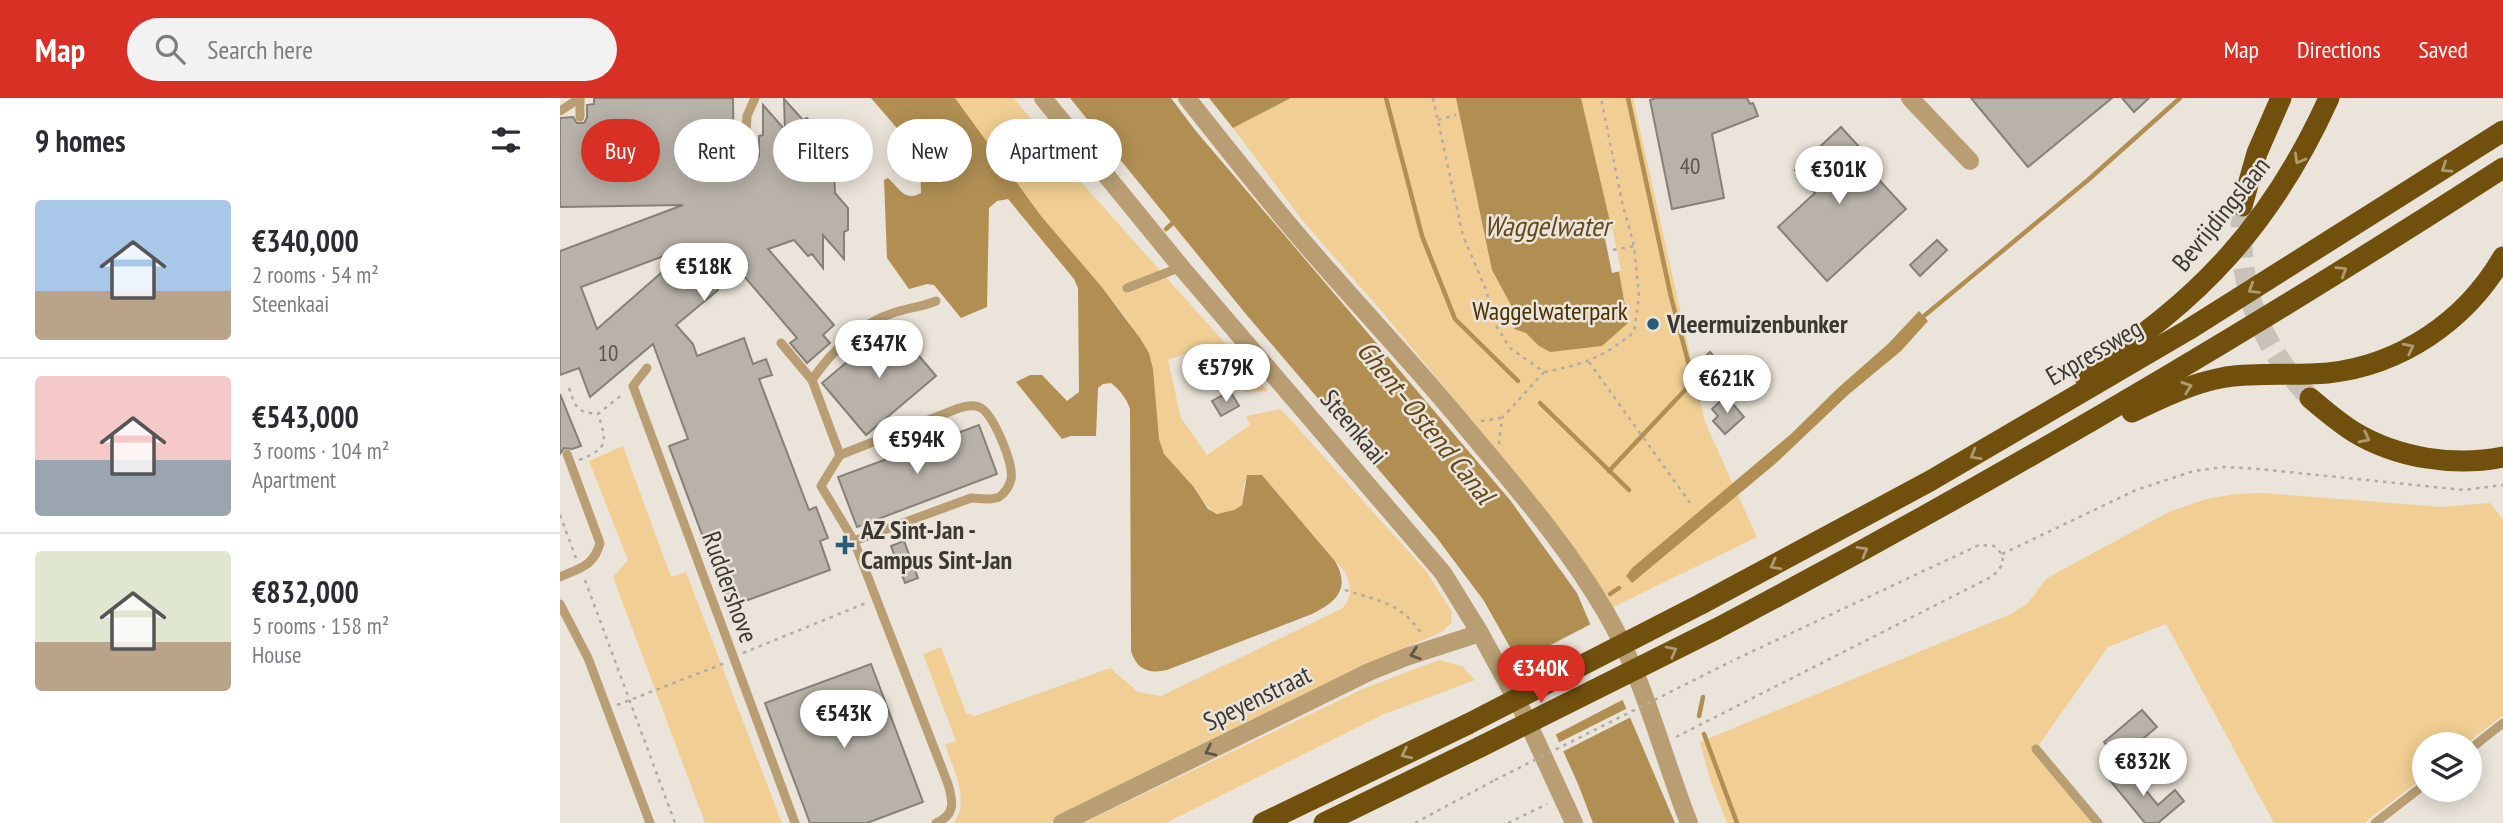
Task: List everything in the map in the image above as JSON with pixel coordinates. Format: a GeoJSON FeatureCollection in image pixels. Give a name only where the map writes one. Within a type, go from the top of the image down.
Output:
{"type":"FeatureCollection","features":[{"type":"Feature","properties":{"kind":"highway"},"geometry":{"type":"LineString","coordinates":[[2242,206],[2257,153],[2281,98]]}},
{"type":"Feature","properties":{"kind":"highway","name":"Bevrijdingslaan"},"geometry":{"type":"LineString","coordinates":[[2034,421],[2054,393],[2151,329],[2219,269],[2265,212],[2284,183],[2329,98]]}},
{"type":"Feature","properties":{"kind":"highway","name":"Expressweg"},"geometry":{"type":"LineString","coordinates":[[1263,823],[1468,724],[1703,603],[1930,481],[2200,323],[2503,131]]}},
{"type":"Feature","properties":{"kind":"highway"},"geometry":{"type":"LineString","coordinates":[[1324,823],[1716,629],[1865,550],[2272,314],[2503,168]]}},
{"type":"Feature","properties":{"kind":"highway"},"geometry":{"type":"LineString","coordinates":[[2076,429],[2126,415],[2173,392],[2202,382],[2229,377],[2326,373],[2355,369],[2380,361],[2406,350],[2449,322],[2467,306],[2503,257]]}},
{"type":"Feature","properties":{"kind":"highway"},"geometry":{"type":"LineString","coordinates":[[2310,398],[2355,433],[2400,452],[2455,461],[2503,457]]}},
{"type":"Feature","properties":{"kind":"street","name":"Steenkaai"},"geometry":{"type":"LineString","coordinates":[[1042,98],[1181,267],[1443,573],[1522,710],[1574,823]]}},
{"type":"Feature","properties":{"kind":"street"},"geometry":{"type":"LineString","coordinates":[[1187,98],[1291,228],[1412,362],[1543,522],[1605,612],[1645,696],[1689,823]]}},
{"type":"Feature","properties":{"kind":"street"},"geometry":{"type":"LineString","coordinates":[[1910,98],[1970,161]]}},
{"type":"Feature","properties":{"kind":"street","name":"Speyenstraat"},"geometry":{"type":"LineString","coordinates":[[1062,823],[1369,672],[1480,633]]}},
{"type":"Feature","properties":{"kind":"lane"},"geometry":{"type":"LineString","coordinates":[[560,111],[580,98]]}},
{"type":"Feature","properties":{"kind":"lane"},"geometry":{"type":"LineString","coordinates":[[580,98],[580,117]]}},
{"type":"Feature","properties":{"kind":"lane"},"geometry":{"type":"LineString","coordinates":[[747,119],[755,98]]}},
{"type":"Feature","properties":{"kind":"lane"},"geometry":{"type":"LineString","coordinates":[[1128,288],[1181,267]]}},
{"type":"Feature","properties":{"kind":"lane"},"geometry":{"type":"LineString","coordinates":[[812,380],[828,356],[868,324],[890,313],[936,301]]}},
{"type":"Feature","properties":{"kind":"lane"},"geometry":{"type":"LineString","coordinates":[[781,342],[812,380],[841,455]]}},
{"type":"Feature","properties":{"kind":"lane"},"geometry":{"type":"LineString","coordinates":[[633,386],[646,368]]}},
{"type":"Feature","properties":{"kind":"lane","name":"Ruddershove"},"geometry":{"type":"LineString","coordinates":[[633,386],[795,823]]}},
{"type":"Feature","properties":{"kind":"lane"},"geometry":{"type":"LineString","coordinates":[[854,541],[971,498],[998,497],[1006,490],[1011,479],[1003,444],[991,419],[981,408],[970,405],[959,408],[841,455],[821,486],[854,541],[948,784],[952,799],[951,812],[945,820],[936,823]]}},
{"type":"Feature","properties":{"kind":"lane"},"geometry":{"type":"LineString","coordinates":[[560,578],[589,563],[597,555],[600,543],[569,458]]}},
{"type":"Feature","properties":{"kind":"lane"},"geometry":{"type":"LineString","coordinates":[[560,604],[588,658],[650,823]]}},
{"type":"Feature","properties":{"kind":"lane"},"geometry":{"type":"LineString","coordinates":[[2482,740],[2503,723]]}},
{"type":"Feature","properties":{"kind":"lane"},"geometry":{"type":"LineString","coordinates":[[2036,749],[2098,823]]}},
{"type":"Feature","properties":{"kind":"lane"},"geometry":{"type":"LineString","coordinates":[[2375,823],[2412,794]]}},
{"type":"Feature","properties":{"kind":"path"},"geometry":{"type":"LineString","coordinates":[[1433,98],[1463,236],[1487,292],[1490,316],[1510,348],[1544,372]]}},
{"type":"Feature","properties":{"kind":"path"},"geometry":{"type":"LineString","coordinates":[[1497,465],[1502,418],[1544,372],[1588,362],[1612,350],[1634,332],[1639,296],[1634,246],[1622,202],[1601,98]]}},
{"type":"Feature","properties":{"kind":"path"},"geometry":{"type":"LineString","coordinates":[[1438,120],[1456,115]]}},
{"type":"Feature","properties":{"kind":"path"},"geometry":{"type":"LineString","coordinates":[[1613,250],[1634,246]]}},
{"type":"Feature","properties":{"kind":"path"},"geometry":{"type":"LineString","coordinates":[[1588,362],[1693,507]]}},
{"type":"Feature","properties":{"kind":"path"},"geometry":{"type":"LineString","coordinates":[[569,388],[575,407],[584,412],[598,414],[633,386]]}},
{"type":"Feature","properties":{"kind":"path"},"geometry":{"type":"LineString","coordinates":[[569,458],[597,452],[603,446],[606,437],[598,414]]}},
{"type":"Feature","properties":{"kind":"path"},"geometry":{"type":"LineString","coordinates":[[2002,554],[2136,490],[2194,471],[2224,467],[2259,469],[2464,490],[2503,485]]}},
{"type":"Feature","properties":{"kind":"path"},"geometry":{"type":"LineString","coordinates":[[560,515],[675,823]]}},
{"type":"Feature","properties":{"kind":"path"},"geometry":{"type":"LineString","coordinates":[[1415,823],[1732,661],[1979,545],[1994,546],[2002,554],[2003,564],[1993,576],[1660,743]]}},
{"type":"Feature","properties":{"kind":"path"},"geometry":{"type":"LineString","coordinates":[[1345,590],[1396,606],[1410,617],[1433,649]]}},
{"type":"Feature","properties":{"kind":"path"},"geometry":{"type":"LineString","coordinates":[[1508,823],[1563,796]]}},
{"type":"Feature","properties":{"kind":"green space"},"geometry":{"type":"Polygon","coordinates":[[[955,98],[1014,98],[1031,119],[986,119],[986,143],[955,98]]]}},
{"type":"Feature","properties":{"kind":"green space","name":"Waggelwaterpark"},"geometry":{"type":"Polygon","coordinates":[[[1291,98],[1633,98],[1705,422],[1733,484],[1632,568],[1626,576],[1632,582],[1737,493],[1757,537],[1611,608],[1503,458],[1303,221],[1233,128],[1291,98]]]}},
{"type":"Feature","properties":{"kind":"green space"},"geometry":{"type":"Polygon","coordinates":[[[1014,182],[1081,182],[1268,391],[1245,392],[1230,356],[1214,363],[1205,346],[1168,360],[1181,418],[1207,455],[1250,425],[1246,416],[1281,409],[1426,571],[1452,612],[1451,623],[1442,632],[1366,664],[1049,823],[954,823],[959,814],[961,795],[945,745],[956,741],[923,654],[941,647],[966,713],[975,716],[1110,668],[1138,692],[1161,696],[1343,608],[1350,587],[1345,572],[1262,475],[1244,482],[1242,505],[1225,513],[1218,513],[1209,508],[1169,461],[1158,437],[1153,379],[1147,351],[1129,322],[1014,182]]]}},
{"type":"Feature","properties":{"kind":"green space"},"geometry":{"type":"Polygon","coordinates":[[[623,446],[671,577],[686,572],[782,823],[705,823],[613,577],[628,560],[589,461],[623,446]]]}},
{"type":"Feature","properties":{"kind":"green space"},"geometry":{"type":"Polygon","coordinates":[[[2264,493],[2442,507],[2490,503],[2503,519],[2503,715],[2481,732],[2412,732],[2412,786],[2364,823],[2274,823],[2166,624],[2108,647],[2036,749],[2098,823],[1727,823],[1711,782],[1700,742],[2011,614],[2027,604],[2047,578],[2169,512],[2206,499],[2264,493]]]}},
{"type":"Feature","properties":{"kind":"green space"},"geometry":{"type":"Polygon","coordinates":[[[1439,660],[1462,666],[1475,680],[1382,715],[1166,823],[1083,823],[1365,688],[1439,660]]]}},
{"type":"Feature","properties":{"kind":"water"},"geometry":{"type":"Polygon","coordinates":[[[871,98],[955,98],[970,119],[889,119],[871,98]]]}},
{"type":"Feature","properties":{"kind":"water","name":"Ghent–Ostend Canal"},"geometry":{"type":"Polygon","coordinates":[[[1070,98],[1171,98],[1195,130],[1510,500],[1577,593],[1675,823],[1593,823],[1541,702],[1484,601],[1437,538],[1245,313],[1122,162],[1122,119],[1087,119],[1070,98]]]}},
{"type":"Feature","properties":{"kind":"water"},"geometry":{"type":"Polygon","coordinates":[[[1209,98],[1291,98],[1233,128],[1209,98]]]}},
{"type":"Feature","properties":{"kind":"water","name":"Waggelwater"},"geometry":{"type":"Polygon","coordinates":[[[1456,98],[1581,98],[1611,226],[1628,323],[1602,346],[1550,352],[1539,346],[1526,333],[1514,329],[1518,318],[1492,270],[1456,98]]]}},
{"type":"Feature","properties":{"kind":"water"},"geometry":{"type":"Polygon","coordinates":[[[972,121],[986,141],[986,182],[1016,182],[1041,216],[1101,286],[1149,353],[1153,369],[1159,439],[1164,454],[1193,486],[1208,509],[1217,514],[1242,505],[1247,475],[1262,475],[1335,561],[1342,579],[1334,599],[1312,614],[1167,670],[1149,671],[1140,666],[1131,651],[1129,405],[1114,385],[1103,384],[1098,388],[1096,436],[1071,436],[1062,439],[1016,382],[1030,375],[1042,375],[1067,401],[1079,392],[1078,288],[1074,279],[1008,199],[997,201],[989,208],[987,307],[961,318],[934,285],[909,289],[887,258],[884,180],[887,178],[887,182],[892,182],[907,195],[921,193],[921,182],[972,182],[972,121]]]}},
{"type":"Feature","properties":{"kind":"water"},"geometry":{"type":"Polygon","coordinates":[[[1919,311],[1928,321],[1901,351],[1849,394],[1775,464],[1632,583],[1626,576],[1632,568],[1791,434],[1888,344],[1919,311]]]}},
{"type":"Feature","properties":{"kind":"pier"},"geometry":{"type":"Polygon","coordinates":[[[1612,227],[1621,271],[1612,273],[1603,229],[1612,227]]]}},
{"type":"Feature","properties":{"kind":"pier"},"geometry":{"type":"Polygon","coordinates":[[[1593,623],[1626,698],[1553,736],[1516,663],[1593,623]]]}},
{"type":"Feature","properties":{"kind":"pier"},"geometry":{"type":"Polygon","coordinates":[[[1630,707],[1633,716],[1560,753],[1556,744],[1630,707]]]}},
{"type":"Feature","properties":{"kind":"building"},"geometry":{"type":"Polygon","coordinates":[[[594,98],[733,98],[733,119],[674,119],[674,182],[759,182],[759,136],[763,135],[763,105],[775,119],[773,119],[773,182],[834,182],[835,193],[848,208],[848,230],[844,232],[844,259],[823,235],[823,268],[812,254],[808,256],[794,240],[768,249],[834,325],[823,335],[830,343],[807,363],[790,343],[797,338],[732,262],[710,280],[718,290],[676,325],[693,344],[697,356],[744,338],[753,364],[766,359],[772,375],[759,379],[809,510],[816,507],[828,538],[820,541],[830,570],[729,607],[669,446],[688,439],[653,344],[590,397],[579,368],[560,375],[560,251],[683,205],[560,207],[560,118],[573,117],[577,123],[581,123],[581,182],[660,182],[660,119],[586,119],[587,105],[594,104],[594,98]],[[693,245],[581,287],[597,329],[693,245]]]}},
{"type":"Feature","properties":{"kind":"building"},"geometry":{"type":"Polygon","coordinates":[[[1747,98],[1750,104],[1753,103],[1758,116],[1712,134],[1724,198],[1672,209],[1650,100],[1747,98]]]}},
{"type":"Feature","properties":{"kind":"building"},"geometry":{"type":"Polygon","coordinates":[[[1971,98],[2112,98],[2028,167],[1971,98]]]}},
{"type":"Feature","properties":{"kind":"building"},"geometry":{"type":"Polygon","coordinates":[[[2122,98],[2149,98],[2134,112],[2122,98]]]}},
{"type":"Feature","properties":{"kind":"building"},"geometry":{"type":"Polygon","coordinates":[[[784,99],[802,119],[785,119],[784,99]]]}},
{"type":"Feature","properties":{"kind":"building"},"geometry":{"type":"Polygon","coordinates":[[[1841,127],[1862,150],[1856,155],[1906,209],[1827,281],[1778,227],[1815,193],[1795,170],[1841,127]]]}},
{"type":"Feature","properties":{"kind":"building"},"geometry":{"type":"Polygon","coordinates":[[[1937,240],[1947,250],[1920,276],[1910,265],[1937,240]]]}},
{"type":"Feature","properties":{"kind":"building"},"geometry":{"type":"Polygon","coordinates":[[[892,324],[936,376],[866,435],[822,383],[892,324]]]}},
{"type":"Feature","properties":{"kind":"building"},"geometry":{"type":"Polygon","coordinates":[[[1710,352],[1733,378],[1722,387],[1700,361],[1710,352]]]}},
{"type":"Feature","properties":{"kind":"building"},"geometry":{"type":"Polygon","coordinates":[[[1230,391],[1239,406],[1221,416],[1212,401],[1230,391]]]}},
{"type":"Feature","properties":{"kind":"building"},"geometry":{"type":"Polygon","coordinates":[[[560,394],[581,446],[564,448],[560,454],[560,394]]]}},
{"type":"Feature","properties":{"kind":"building"},"geometry":{"type":"Polygon","coordinates":[[[1726,396],[1744,417],[1725,434],[1713,421],[1718,416],[1712,409],[1726,396]]]}},
{"type":"Feature","properties":{"kind":"building"},"geometry":{"type":"Polygon","coordinates":[[[979,425],[997,474],[857,527],[838,477],[979,425]]]}},
{"type":"Feature","properties":{"kind":"building"},"geometry":{"type":"Polygon","coordinates":[[[904,541],[918,578],[905,583],[891,546],[904,541]]]}},
{"type":"Feature","properties":{"kind":"building"},"geometry":{"type":"Polygon","coordinates":[[[871,664],[923,802],[867,823],[810,823],[765,703],[871,664]]]}},
{"type":"Feature","properties":{"kind":"building"},"geometry":{"type":"Polygon","coordinates":[[[2142,710],[2157,727],[2119,759],[2104,742],[2142,710]]]}},
{"type":"Feature","properties":{"kind":"building"},"geometry":{"type":"Polygon","coordinates":[[[2124,765],[2158,805],[2175,790],[2184,801],[2158,823],[2145,823],[2108,778],[2124,765]]]}},
{"type":"Feature","properties":{"kind":"waterway"},"geometry":{"type":"LineString","coordinates":[[1386,98],[1422,236],[1455,319],[1518,381]]}},
{"type":"Feature","properties":{"kind":"waterway"},"geometry":{"type":"LineString","coordinates":[[1609,471],[1686,389],[1690,369],[1671,297],[1628,98]]}},
{"type":"Feature","properties":{"kind":"waterway"},"geometry":{"type":"LineString","coordinates":[[1924,316],[2088,180],[2180,98]]}},
{"type":"Feature","properties":{"kind":"waterway"},"geometry":{"type":"LineString","coordinates":[[1166,229],[1176,220]]}},
{"type":"Feature","properties":{"kind":"waterway"},"geometry":{"type":"LineString","coordinates":[[1540,403],[1629,490]]}},
{"type":"Feature","properties":{"kind":"waterway"},"geometry":{"type":"LineString","coordinates":[[1610,594],[1619,588]]}},
{"type":"Feature","properties":{"kind":"waterway"},"geometry":{"type":"LineString","coordinates":[[1699,716],[1703,697]]}},
{"type":"Feature","properties":{"kind":"waterway"},"geometry":{"type":"LineString","coordinates":[[1704,734],[1737,823]]}},
{"type":"Feature","properties":{"kind":"tunnel"},"geometry":{"type":"LineString","coordinates":[[2242,206],[2243,261],[2254,310],[2276,355],[2310,398]]}},
{"type":"Feature","properties":{"kind":"place","name":"Vleermuizenbunker"},"geometry":{"type":"Point","coordinates":[1653,324]}},
{"type":"Feature","properties":{"kind":"place","name":"AZ Sint-Jan - Campus Sint-Jan"},"geometry":{"type":"Point","coordinates":[845,545]}}]}
